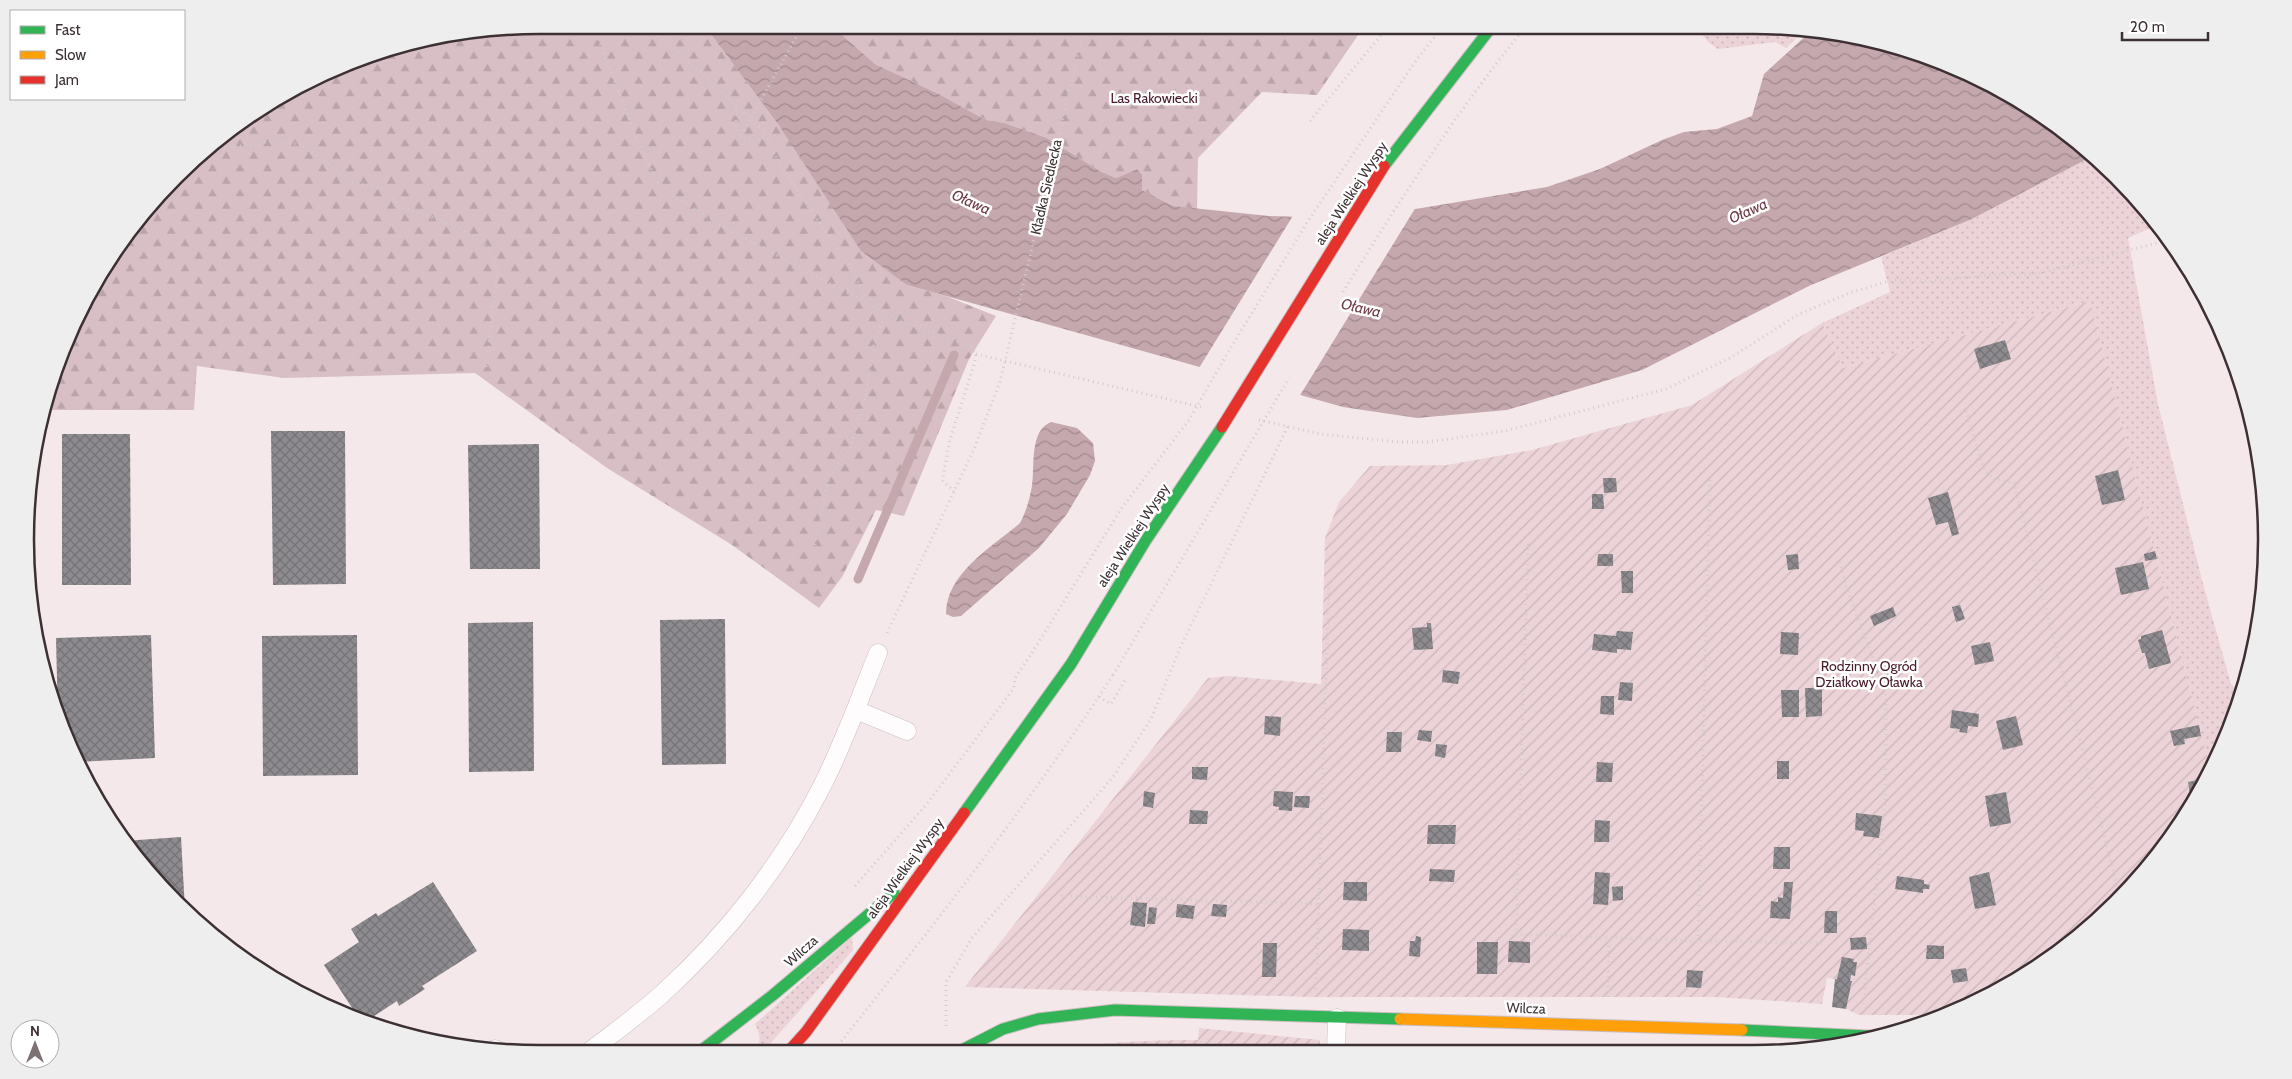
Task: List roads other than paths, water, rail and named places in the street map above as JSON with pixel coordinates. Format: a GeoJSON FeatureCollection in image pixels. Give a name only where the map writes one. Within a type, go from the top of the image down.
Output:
{"type":"FeatureCollection","features":[{"type":"Feature","properties":{"kind":"main road","name":"aleja Wielkiej Wyspy"},"geometry":{"type":"LineString","coordinates":[[794,1045],[806,1032],[1071,664],[1146,540],[1222,427],[1384,166],[1486,34]]}},
{"type":"Feature","properties":{"kind":"main road","name":"Wilcza"},"geometry":{"type":"LineString","coordinates":[[710,1045],[772,998],[827,948],[922,870]]}},
{"type":"Feature","properties":{"kind":"main road","name":"Wilcza"},"geometry":{"type":"LineString","coordinates":[[970,1045],[1003,1029],[1038,1019],[1115,1010],[1821,1032],[1855,1035]]}},
{"type":"Feature","properties":{"kind":"lane"},"geometry":{"type":"LineString","coordinates":[[597,1045],[662,994],[692,965],[738,915],[787,847],[822,786],[856,710],[878,653]]}},
{"type":"Feature","properties":{"kind":"lane"},"geometry":{"type":"LineString","coordinates":[[856,710],[907,732]]}},
{"type":"Feature","properties":{"kind":"lane"},"geometry":{"type":"LineString","coordinates":[[1336,1045],[1337,1018]]}},
{"type":"Feature","properties":{"kind":"water","name":"Oława"},"geometry":{"type":"Polygon","coordinates":[[[711,34],[841,34],[875,64],[939,94],[986,120],[1005,123],[1047,138],[1100,171],[1116,178],[1137,169],[1142,174],[1142,190],[1173,206],[1269,216],[1336,218],[1398,212],[1547,187],[1600,169],[1662,140],[1684,132],[1717,129],[1752,116],[1764,74],[1805,37],[1851,43],[1883,51],[1946,72],[1976,86],[2033,119],[2086,159],[1972,219],[1811,285],[1642,370],[1507,410],[1417,418],[1343,407],[907,285],[861,251],[780,127],[711,34]]]}},
{"type":"Feature","properties":{"kind":"water"},"geometry":{"type":"Polygon","coordinates":[[[1051,422],[1077,428],[1093,443],[1095,461],[1090,475],[1067,514],[1039,548],[961,616],[953,617],[946,614],[948,599],[962,574],[972,562],[1020,523],[1031,491],[1036,441],[1039,433],[1051,422]]]}},
{"type":"Feature","properties":{"kind":"waterway"},"geometry":{"type":"LineString","coordinates":[[858,579],[954,355]]}},
{"type":"Feature","properties":{"kind":"park label","name":"Las Rakowiecki"},"geometry":{"type":"Point","coordinates":[1154,98]}},
{"type":"Feature","properties":{"kind":"park label","name":"Rodzinny Ogród Działkowy Oławka"},"geometry":{"type":"Point","coordinates":[1869,674]}}]}
